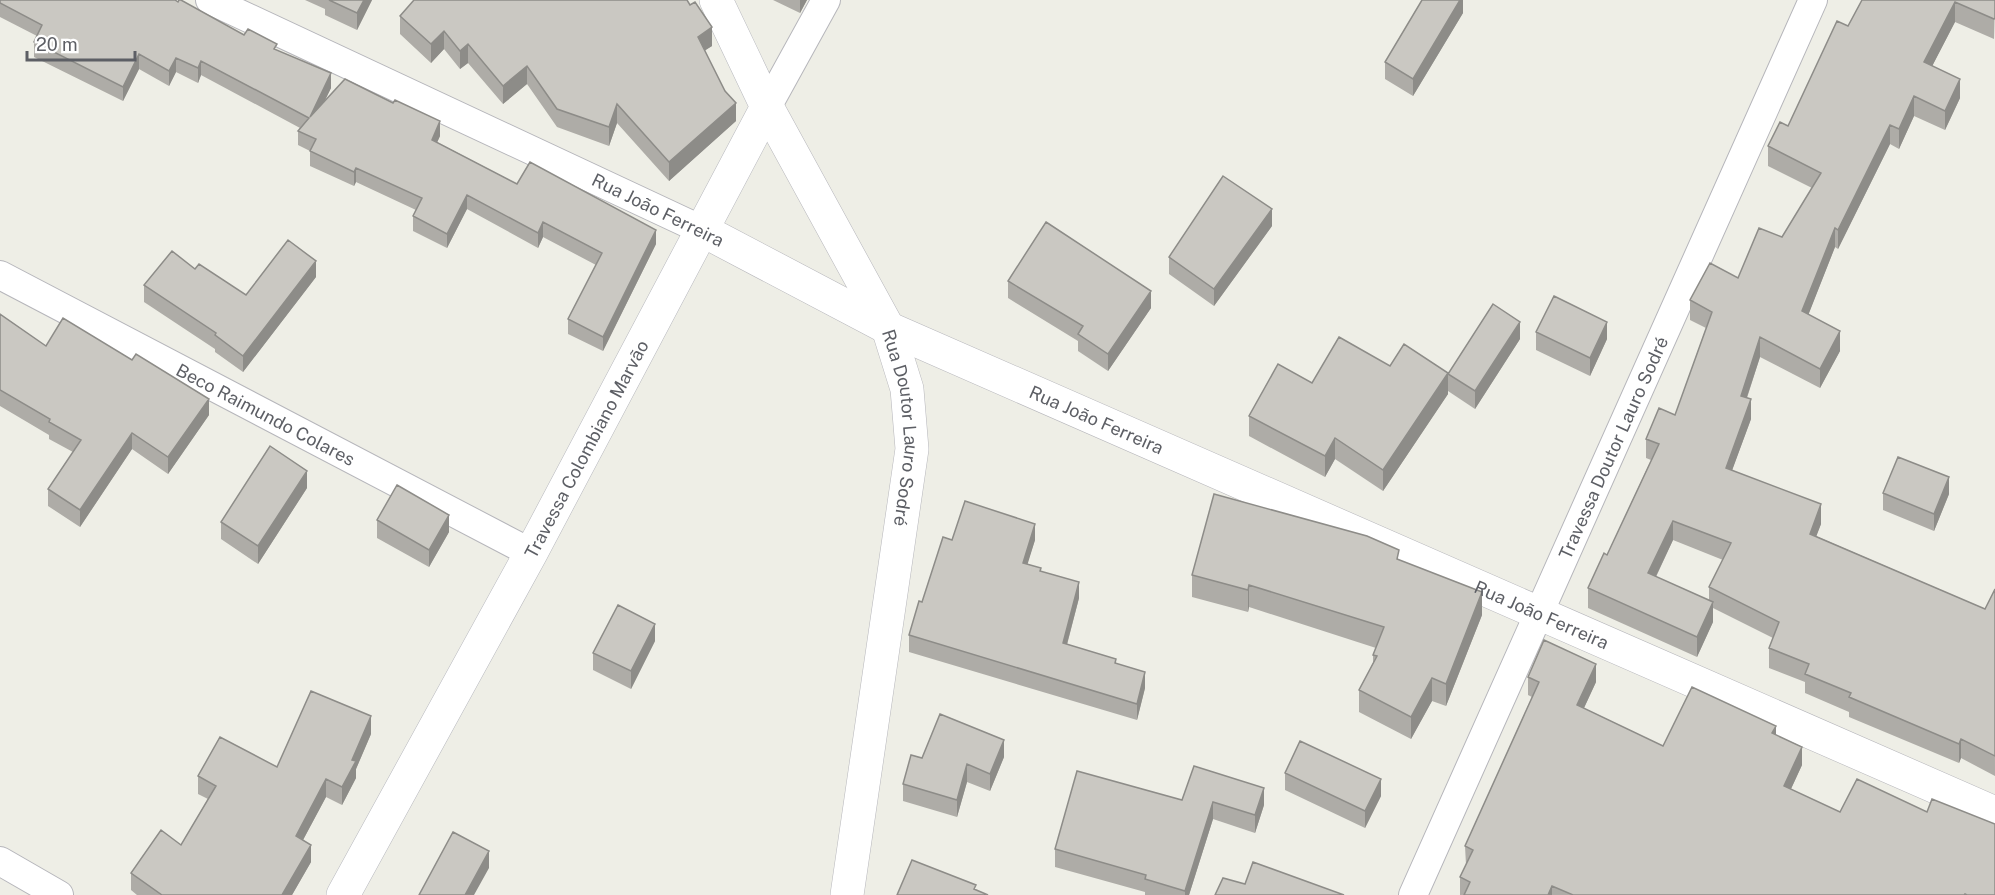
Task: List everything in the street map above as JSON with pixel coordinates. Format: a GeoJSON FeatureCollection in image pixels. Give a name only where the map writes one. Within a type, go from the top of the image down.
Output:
{"type":"FeatureCollection","features":[{"type":"Feature","properties":{"kind":"street","name":"Rua João Ferreira"},"geometry":{"type":"LineString","coordinates":[[210,0],[702,230],[888,328],[1995,813]]}},
{"type":"Feature","properties":{"kind":"street","name":"Rua Doutor Lauro Sodré"},"geometry":{"type":"LineString","coordinates":[[716,0],[767,107],[888,328],[907,389],[912,449],[847,895]]}},
{"type":"Feature","properties":{"kind":"street","name":"Travessa Colombiano Marvão"},"geometry":{"type":"LineString","coordinates":[[343,895],[531,554],[826,0]]}},
{"type":"Feature","properties":{"kind":"street","name":"Travessa Doutor Lauro Sodré"},"geometry":{"type":"LineString","coordinates":[[1413,895],[1813,0]]}},
{"type":"Feature","properties":{"kind":"street","name":"Beco Raimundo Colares"},"geometry":{"type":"LineString","coordinates":[[0,275],[531,554]]}},
{"type":"Feature","properties":{"kind":"street"},"geometry":{"type":"LineString","coordinates":[[829,895],[857,826]]}},
{"type":"Feature","properties":{"kind":"street"},"geometry":{"type":"LineString","coordinates":[[0,861],[59,895]]}},
{"type":"Feature","properties":{"kind":"building"},"geometry":{"type":"Polygon","coordinates":[[[0,0],[175,0],[178,2],[181,0],[244,35],[248,29],[277,44],[274,49],[331,73],[310,117],[345,79],[393,103],[395,100],[440,121],[432,140],[517,184],[530,162],[656,230],[603,337],[568,319],[602,253],[543,222],[538,233],[467,195],[447,234],[413,216],[422,198],[356,168],[354,172],[310,151],[316,139],[298,131],[309,118],[201,61],[198,68],[176,58],[169,71],[139,54],[123,87],[34,42],[42,25],[0,3],[0,0]]]}},
{"type":"Feature","properties":{"kind":"building"},"geometry":{"type":"Polygon","coordinates":[[[329,0],[364,0],[357,13],[329,0]]]}},
{"type":"Feature","properties":{"kind":"building"},"geometry":{"type":"Polygon","coordinates":[[[414,0],[687,0],[690,5],[695,2],[712,27],[698,37],[725,91],[736,103],[669,162],[617,104],[609,127],[557,109],[527,66],[503,86],[468,44],[460,51],[444,31],[431,44],[400,16],[414,0]]]}},
{"type":"Feature","properties":{"kind":"building"},"geometry":{"type":"Polygon","coordinates":[[[1422,0],[1460,0],[1413,79],[1385,62],[1422,0]]]}},
{"type":"Feature","properties":{"kind":"building"},"geometry":{"type":"Polygon","coordinates":[[[1862,0],[1995,0],[1995,18],[1955,2],[1924,62],[1960,79],[1945,111],[1914,96],[1899,129],[1890,125],[1838,230],[1835,228],[1802,311],[1840,331],[1820,369],[1760,337],[1741,396],[1751,399],[1726,468],[1821,504],[1810,534],[1985,609],[1995,589],[1995,756],[1961,739],[1959,744],[1849,697],[1851,693],[1805,674],[1809,664],[1769,648],[1779,622],[1709,587],[1731,543],[1673,521],[1648,573],[1713,602],[1697,637],[1588,588],[1604,553],[1607,555],[1659,444],[1646,439],[1659,408],[1675,415],[1712,312],[1690,300],[1710,263],[1738,278],[1759,228],[1782,237],[1821,173],[1768,146],[1780,122],[1788,126],[1837,21],[1848,26],[1862,0]]]}},
{"type":"Feature","properties":{"kind":"building"},"geometry":{"type":"Polygon","coordinates":[[[1223,176],[1272,209],[1214,289],[1169,257],[1223,176]]]}},
{"type":"Feature","properties":{"kind":"building"},"geometry":{"type":"Polygon","coordinates":[[[1046,222],[1151,291],[1108,354],[1078,334],[1083,326],[1008,281],[1046,222]]]}},
{"type":"Feature","properties":{"kind":"building"},"geometry":{"type":"Polygon","coordinates":[[[288,240],[316,261],[243,356],[215,335],[216,333],[144,285],[172,251],[195,269],[199,264],[246,295],[288,240]]]}},
{"type":"Feature","properties":{"kind":"building"},"geometry":{"type":"Polygon","coordinates":[[[1554,296],[1607,322],[1590,358],[1536,332],[1554,296]]]}},
{"type":"Feature","properties":{"kind":"building"},"geometry":{"type":"Polygon","coordinates":[[[1493,304],[1520,322],[1475,391],[1448,374],[1493,304]]]}},
{"type":"Feature","properties":{"kind":"building"},"geometry":{"type":"Polygon","coordinates":[[[0,314],[46,346],[63,318],[132,360],[136,354],[209,399],[168,457],[132,433],[80,510],[48,489],[81,440],[0,390],[0,314]]]}},
{"type":"Feature","properties":{"kind":"building"},"geometry":{"type":"Polygon","coordinates":[[[1339,337],[1390,366],[1404,344],[1448,373],[1383,470],[1335,438],[1325,456],[1249,416],[1278,364],[1312,383],[1339,337]]]}},
{"type":"Feature","properties":{"kind":"building"},"geometry":{"type":"Polygon","coordinates":[[[270,446],[307,471],[258,546],[221,522],[270,446]]]}},
{"type":"Feature","properties":{"kind":"building"},"geometry":{"type":"Polygon","coordinates":[[[1898,457],[1949,477],[1934,514],[1883,493],[1898,457]]]}},
{"type":"Feature","properties":{"kind":"building"},"geometry":{"type":"Polygon","coordinates":[[[397,485],[449,515],[429,550],[377,520],[397,485]]]}},
{"type":"Feature","properties":{"kind":"building"},"geometry":{"type":"Polygon","coordinates":[[[1214,494],[1367,536],[1399,550],[1397,559],[1482,592],[1446,684],[1432,678],[1411,717],[1359,690],[1377,656],[1373,655],[1384,627],[1249,585],[1248,590],[1192,575],[1214,494]]]}},
{"type":"Feature","properties":{"kind":"building"},"geometry":{"type":"Polygon","coordinates":[[[965,501],[1035,524],[1023,563],[1041,568],[1040,571],[1079,582],[1063,643],[1116,659],[1115,663],[1145,672],[1137,704],[909,635],[943,537],[952,540],[965,501]]]}},
{"type":"Feature","properties":{"kind":"building"},"geometry":{"type":"Polygon","coordinates":[[[618,605],[655,624],[631,671],[593,653],[618,605]]]}},
{"type":"Feature","properties":{"kind":"building"},"geometry":{"type":"Polygon","coordinates":[[[1544,640],[1596,664],[1577,705],[1663,746],[1692,687],[1776,726],[1772,733],[1802,747],[1784,786],[1840,812],[1857,779],[1927,812],[1932,799],[1995,824],[1995,895],[1573,895],[1552,886],[1548,895],[1464,895],[1470,882],[1460,877],[1473,850],[1465,846],[1539,682],[1528,677],[1544,640]]]}},
{"type":"Feature","properties":{"kind":"building"},"geometry":{"type":"Polygon","coordinates":[[[311,691],[371,716],[352,760],[356,761],[342,787],[326,779],[296,836],[311,845],[282,895],[162,895],[131,873],[161,830],[181,845],[216,786],[198,776],[220,737],[277,767],[311,691]]]}},
{"type":"Feature","properties":{"kind":"building"},"geometry":{"type":"Polygon","coordinates":[[[940,714],[1004,740],[990,774],[967,764],[957,800],[903,784],[911,755],[922,758],[940,714]]]}},
{"type":"Feature","properties":{"kind":"building"},"geometry":{"type":"Polygon","coordinates":[[[1300,741],[1381,779],[1365,811],[1285,773],[1300,741]]]}},
{"type":"Feature","properties":{"kind":"building"},"geometry":{"type":"Polygon","coordinates":[[[1194,766],[1264,788],[1255,815],[1213,802],[1185,891],[1145,879],[1146,875],[1055,849],[1077,771],[1182,800],[1194,766]]]}},
{"type":"Feature","properties":{"kind":"building"},"geometry":{"type":"Polygon","coordinates":[[[453,832],[489,851],[465,895],[419,895],[453,832]]]}},
{"type":"Feature","properties":{"kind":"building"},"geometry":{"type":"Polygon","coordinates":[[[912,860],[976,885],[974,889],[988,895],[897,895],[912,860]]]}},
{"type":"Feature","properties":{"kind":"building"},"geometry":{"type":"Polygon","coordinates":[[[1253,862],[1344,895],[1215,895],[1223,878],[1245,884],[1253,862]]]}}]}
